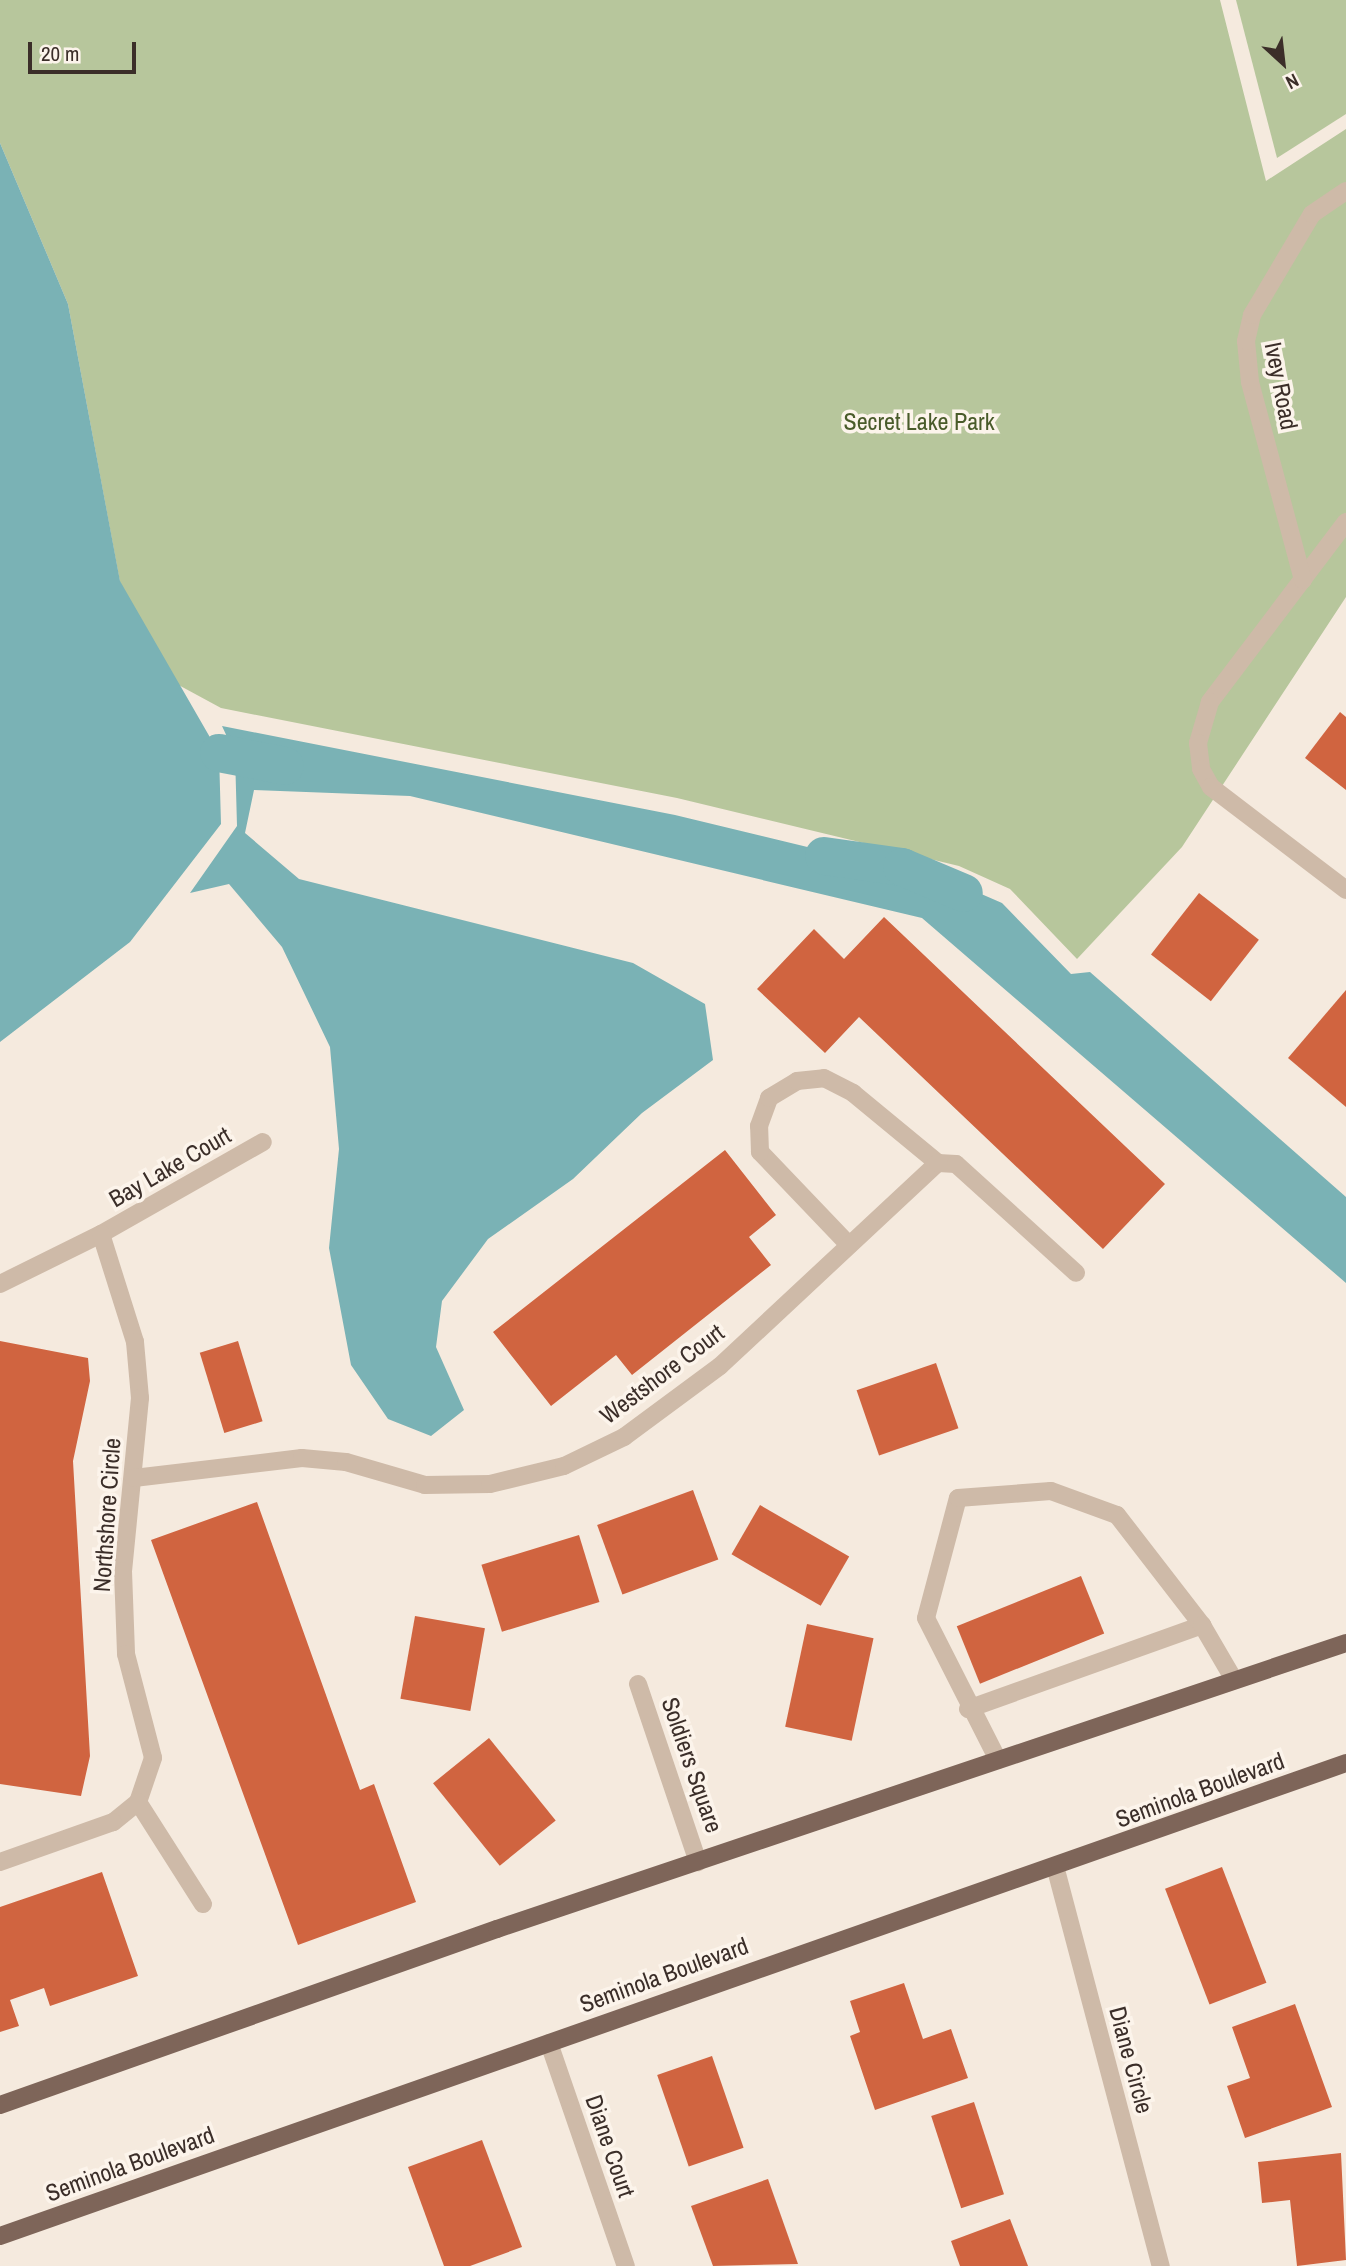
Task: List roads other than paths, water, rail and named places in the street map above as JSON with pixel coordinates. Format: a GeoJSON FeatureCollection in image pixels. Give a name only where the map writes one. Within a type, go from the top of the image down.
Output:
{"type":"FeatureCollection","features":[{"type":"Feature","properties":{"kind":"main road"},"geometry":{"type":"LineString","coordinates":[[0,2105],[1233,1678],[1346,1643]]}},
{"type":"Feature","properties":{"kind":"main road","name":"Seminola Boulevard"},"geometry":{"type":"LineString","coordinates":[[5,2229],[549,2043],[1346,1763]]}},
{"type":"Feature","properties":{"kind":"street","name":"Ivey Road"},"geometry":{"type":"LineString","coordinates":[[1303,580],[1250,382],[1246,341],[1252,315],[1312,214],[1346,191]]}},
{"type":"Feature","properties":{"kind":"street"},"geometry":{"type":"LineString","coordinates":[[1346,522],[1203,717],[1201,769],[1221,796],[1346,890]]}},
{"type":"Feature","properties":{"kind":"street"},"geometry":{"type":"LineString","coordinates":[[849,1245],[760,1152],[759,1126],[769,1098],[797,1081],[824,1078],[853,1093],[938,1163],[956,1164],[1076,1273]]}},
{"type":"Feature","properties":{"kind":"street","name":"Bay Lake Court"},"geometry":{"type":"LineString","coordinates":[[101,1234],[263,1142]]}},
{"type":"Feature","properties":{"kind":"street","name":"Westshore Court"},"geometry":{"type":"LineString","coordinates":[[134,1478],[302,1458],[346,1462],[425,1485],[490,1484],[565,1466],[624,1437],[720,1366],[938,1163]]}},
{"type":"Feature","properties":{"kind":"street"},"geometry":{"type":"LineString","coordinates":[[0,1284],[101,1234]]}},
{"type":"Feature","properties":{"kind":"street","name":"Northshore Circle"},"geometry":{"type":"LineString","coordinates":[[101,1234],[135,1342],[140,1398],[123,1572],[126,1654],[153,1758],[138,1802]]}},
{"type":"Feature","properties":{"kind":"street"},"geometry":{"type":"LineString","coordinates":[[998,1760],[968,1709],[926,1618],[958,1498],[1051,1491],[1117,1516],[1202,1625],[1233,1678]]}},
{"type":"Feature","properties":{"kind":"street"},"geometry":{"type":"LineString","coordinates":[[968,1709],[1202,1625]]}},
{"type":"Feature","properties":{"kind":"street","name":"Soldiers Square"},"geometry":{"type":"LineString","coordinates":[[638,1684],[698,1862]]}},
{"type":"Feature","properties":{"kind":"street"},"geometry":{"type":"LineString","coordinates":[[0,1862],[113,1822],[138,1802],[202,1904]]}},
{"type":"Feature","properties":{"kind":"street","name":"Diane Circle"},"geometry":{"type":"LineString","coordinates":[[1055,1866],[1161,2266]]}},
{"type":"Feature","properties":{"kind":"street","name":"Diane Court"},"geometry":{"type":"LineString","coordinates":[[549,2043],[626,2266]]}},
{"type":"Feature","properties":{"kind":"water"},"geometry":{"type":"Polygon","coordinates":[[[0,143],[68,304],[120,581],[219,753],[221,824],[130,942],[0,1042],[0,143]]]}},
{"type":"Feature","properties":{"kind":"water"},"geometry":{"type":"Polygon","coordinates":[[[222,726],[675,815],[956,883],[1002,903],[1071,974],[1090,972],[1346,1197],[1346,1283],[922,918],[410,796],[254,790],[245,833],[299,879],[633,963],[705,1004],[713,1060],[642,1113],[573,1179],[488,1239],[442,1301],[436,1347],[464,1410],[431,1436],[388,1419],[351,1365],[329,1248],[339,1149],[330,1047],[282,947],[229,884],[190,893],[237,826],[235,754],[222,726]]]}},
{"type":"Feature","properties":{"kind":"waterway"},"geometry":{"type":"LineString","coordinates":[[219,753],[285,766]]}},
{"type":"Feature","properties":{"kind":"waterway"},"geometry":{"type":"LineString","coordinates":[[824,856],[902,867],[964,893]]}},
{"type":"Feature","properties":{"kind":"park label","name":"Secret Lake Park"},"geometry":{"type":"Point","coordinates":[919,422]}}]}
